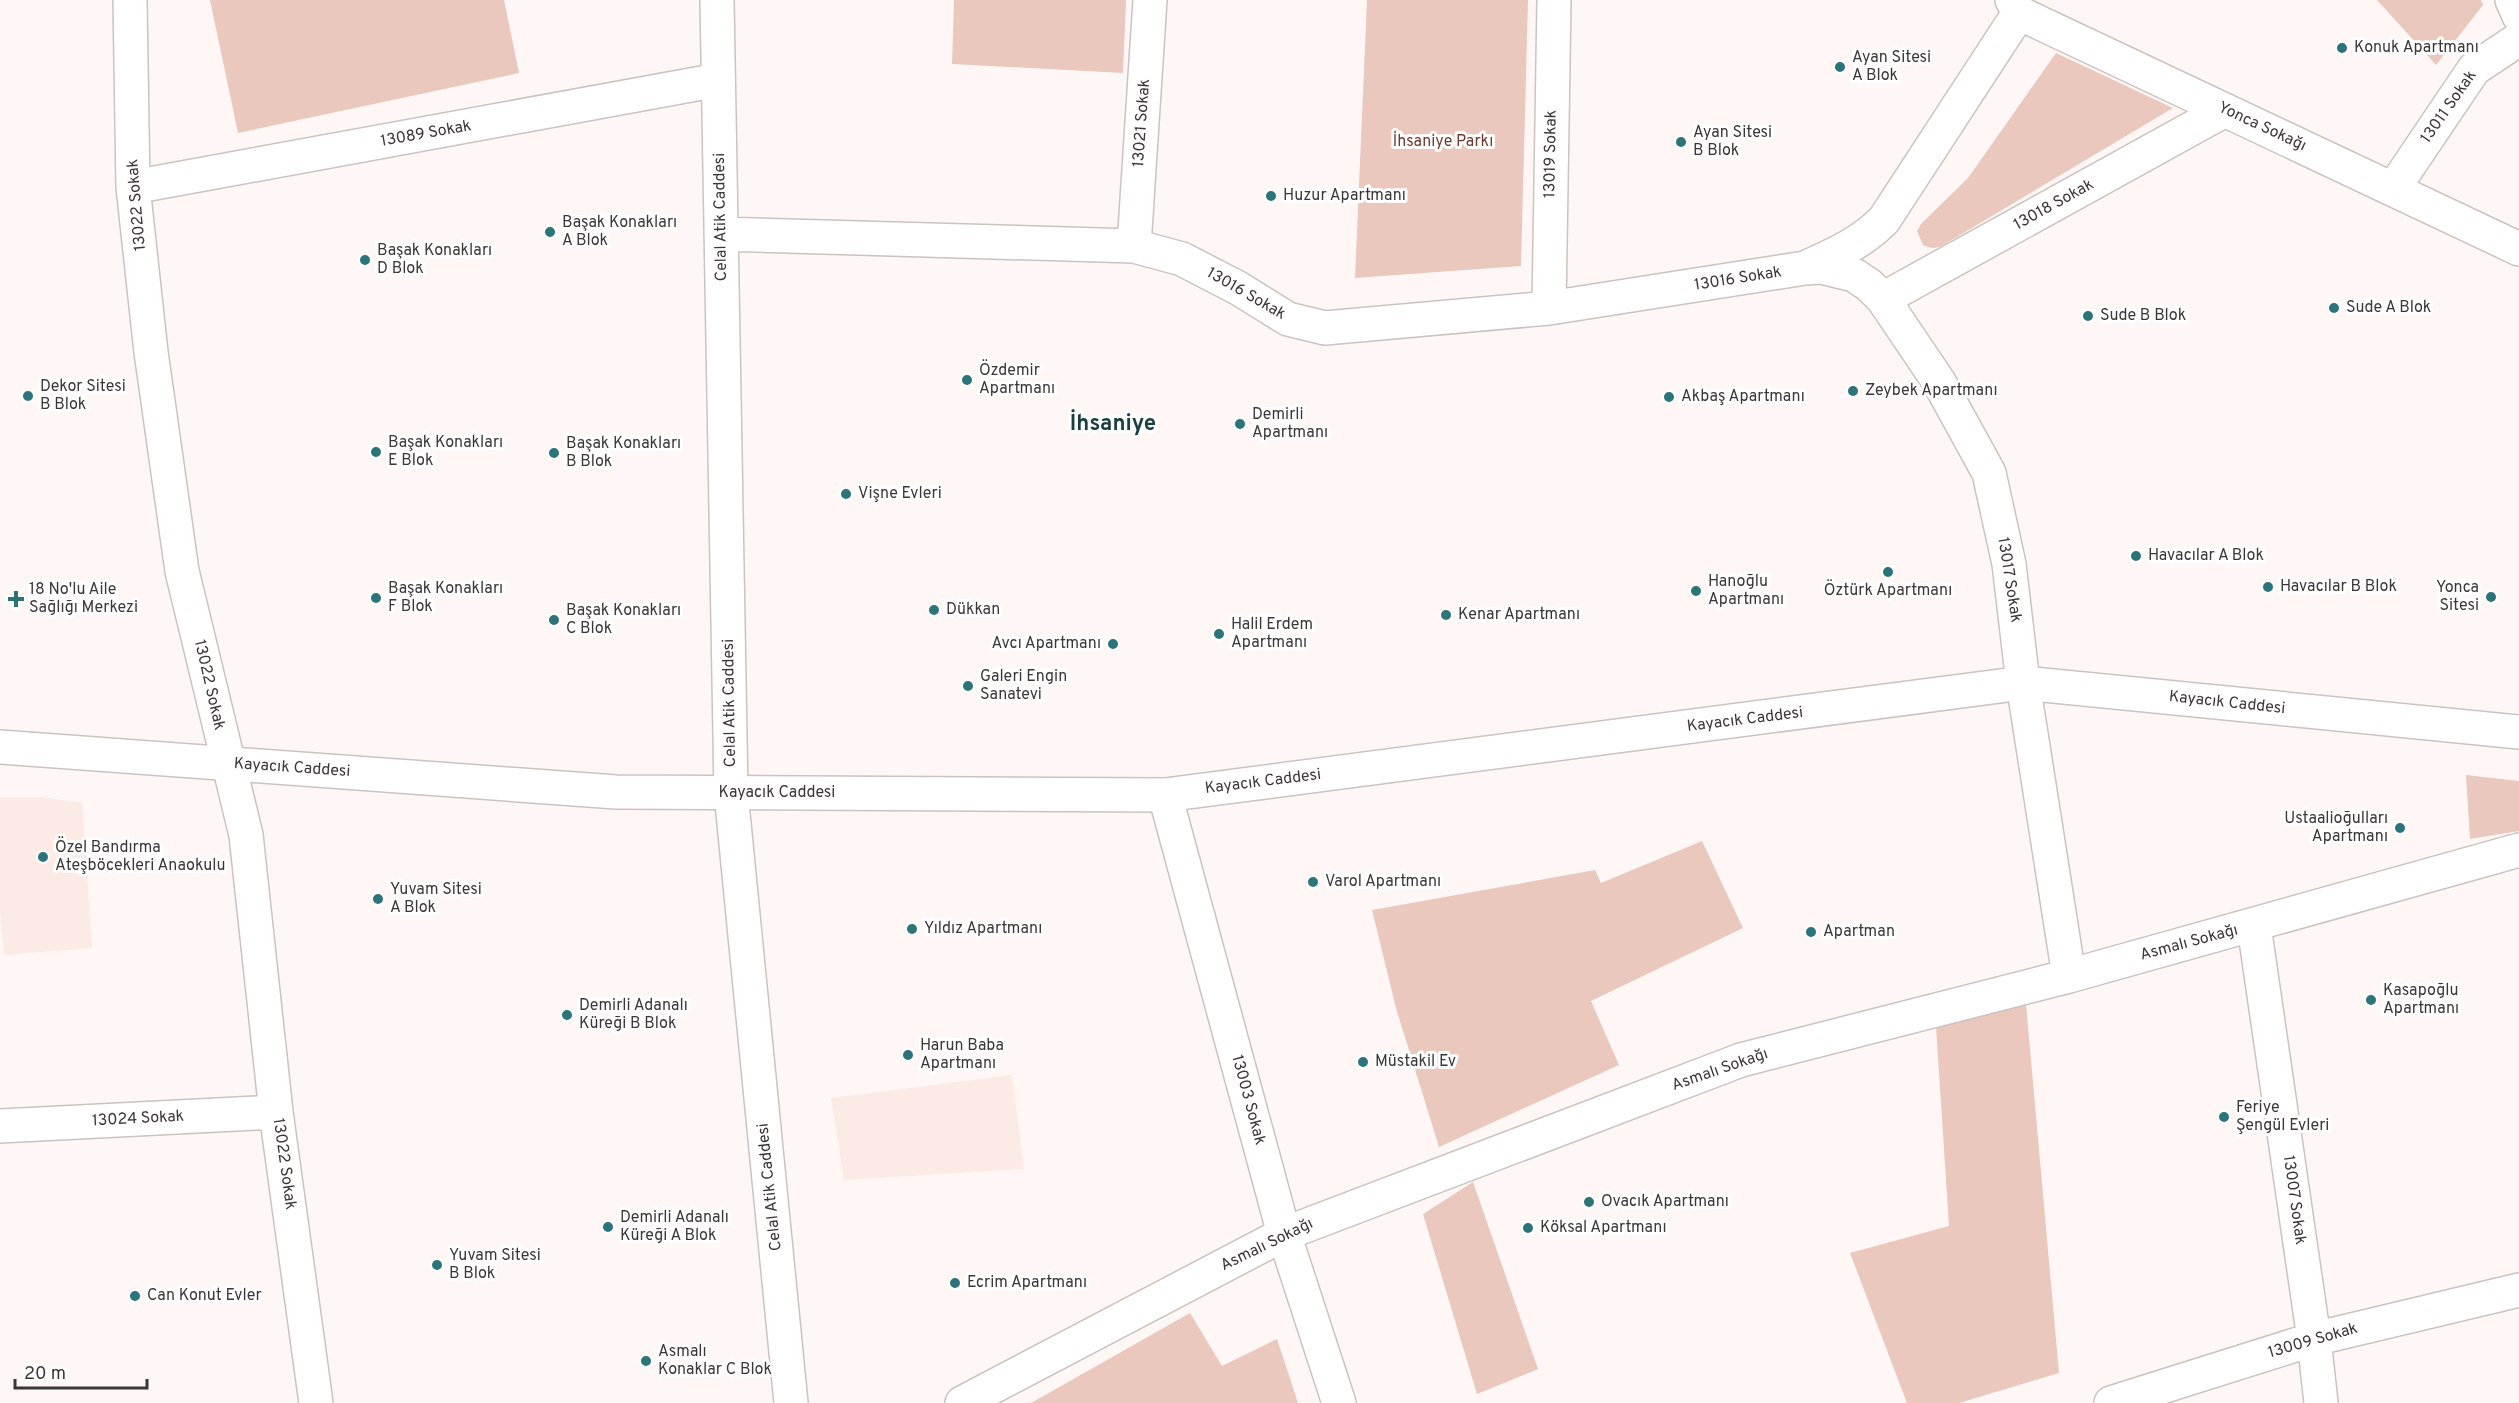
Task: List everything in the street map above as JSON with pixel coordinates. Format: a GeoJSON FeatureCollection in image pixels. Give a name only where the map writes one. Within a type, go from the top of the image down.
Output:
{"type":"FeatureCollection","features":[{"type":"Feature","properties":{"kind":"street","name":"13022 Sokak"},"geometry":{"type":"LineString","coordinates":[[130,0],[133,187],[151,352],[182,571],[246,835],[276,1112],[316,1403]]}},
{"type":"Feature","properties":{"kind":"street","name":"Celal Atik Caddesi"},"geometry":{"type":"LineString","coordinates":[[717,0],[731,793],[791,1403]]}},
{"type":"Feature","properties":{"kind":"street","name":"13021 Sokak"},"geometry":{"type":"LineString","coordinates":[[1134,246],[1150,0]]}},
{"type":"Feature","properties":{"kind":"street","name":"13019 Sokak"},"geometry":{"type":"LineString","coordinates":[[1549,308],[1554,0]]}},
{"type":"Feature","properties":{"kind":"street"},"geometry":{"type":"LineString","coordinates":[[2512,0],[2519,16]]}},
{"type":"Feature","properties":{"kind":"street"},"geometry":{"type":"LineString","coordinates":[[1805,268],[1853,246],[1868,236],[1884,220],[2015,6]]}},
{"type":"Feature","properties":{"kind":"street","name":"Yonca Sokağı"},"geometry":{"type":"LineString","coordinates":[[2015,6],[2225,110],[2519,249]]}},
{"type":"Feature","properties":{"kind":"street","name":"13011 Sokak"},"geometry":{"type":"LineString","coordinates":[[2393,189],[2474,69],[2519,39]]}},
{"type":"Feature","properties":{"kind":"street","name":"13089 Sokak"},"geometry":{"type":"LineString","coordinates":[[133,187],[718,81]]}},
{"type":"Feature","properties":{"kind":"street","name":"13018 Sokak"},"geometry":{"type":"LineString","coordinates":[[1883,299],[2225,110]]}},
{"type":"Feature","properties":{"kind":"street","name":"13016 Sokak"},"geometry":{"type":"LineString","coordinates":[[721,234],[1134,246],[1182,259],[1238,288],[1288,319],[1325,328],[1549,308],[1805,268]]}},
{"type":"Feature","properties":{"kind":"street","name":"13017 Sokak"},"geometry":{"type":"LineString","coordinates":[[1805,268],[1821,267],[1854,275],[1869,285],[1883,299],[1939,382],[1989,473],[2009,564],[2023,683],[2069,976]]}},
{"type":"Feature","properties":{"kind":"street","name":"Kayacık Caddesi"},"geometry":{"type":"LineString","coordinates":[[0,747],[616,792],[1166,795],[2023,683],[2519,732]]}},
{"type":"Feature","properties":{"kind":"street","name":"13003 Sokak"},"geometry":{"type":"LineString","coordinates":[[1166,795],[1284,1234],[1339,1403]]}},
{"type":"Feature","properties":{"kind":"street","name":"Asmalı Sokağı"},"geometry":{"type":"LineString","coordinates":[[962,1403],[1284,1234],[1741,1060],[2069,976],[2519,850]]}},
{"type":"Feature","properties":{"kind":"street","name":"13007 Sokak"},"geometry":{"type":"LineString","coordinates":[[2254,926],[2314,1339],[2320,1403]]}},
{"type":"Feature","properties":{"kind":"street","name":"13024 Sokak"},"geometry":{"type":"LineString","coordinates":[[0,1126],[276,1112]]}},
{"type":"Feature","properties":{"kind":"street","name":"13009 Sokak"},"geometry":{"type":"LineString","coordinates":[[2111,1403],[2314,1339],[2519,1290]]}},
{"type":"Feature","properties":{"kind":"shaded area","name":"Özel Bandırma Ateşböcekleri Anaokulu"},"geometry":{"type":"Polygon","coordinates":[[[0,797],[42,797],[82,803],[92,948],[4,955],[0,910],[0,797]]]}},
{"type":"Feature","properties":{"kind":"shaded area"},"geometry":{"type":"Polygon","coordinates":[[[1012,1075],[1024,1169],[844,1180],[831,1098],[1012,1075]]]}},
{"type":"Feature","properties":{"kind":"green space"},"geometry":{"type":"Polygon","coordinates":[[[210,0],[504,0],[519,73],[238,133],[210,0]]]}},
{"type":"Feature","properties":{"kind":"green space"},"geometry":{"type":"Polygon","coordinates":[[[954,0],[1126,0],[1123,73],[952,64],[954,0]]]}},
{"type":"Feature","properties":{"kind":"green space","name":"İhsaniye Parkı"},"geometry":{"type":"Polygon","coordinates":[[[1367,0],[1528,0],[1521,266],[1355,278],[1367,0]]]}},
{"type":"Feature","properties":{"kind":"green space"},"geometry":{"type":"Polygon","coordinates":[[[2377,0],[2481,0],[2483,5],[2436,65],[2377,0]]]}},
{"type":"Feature","properties":{"kind":"green space"},"geometry":{"type":"Polygon","coordinates":[[[2056,53],[2173,108],[1942,246],[1934,248],[1923,245],[1917,231],[1921,224],[1968,178],[2056,53]]]}},
{"type":"Feature","properties":{"kind":"green space"},"geometry":{"type":"Polygon","coordinates":[[[2466,775],[2519,781],[2519,831],[2470,839],[2466,775]]]}},
{"type":"Feature","properties":{"kind":"green space"},"geometry":{"type":"Polygon","coordinates":[[[1702,841],[1743,928],[1591,1001],[1619,1065],[1439,1147],[1396,1008],[1372,910],[1595,870],[1601,883],[1702,841]]]}},
{"type":"Feature","properties":{"kind":"green space"},"geometry":{"type":"Polygon","coordinates":[[[2026,1004],[2059,1373],[1959,1403],[1907,1403],[1850,1253],[1949,1226],[1936,1027],[2026,1004]]]}},
{"type":"Feature","properties":{"kind":"green space"},"geometry":{"type":"Polygon","coordinates":[[[1473,1182],[1538,1369],[1477,1394],[1423,1214],[1473,1182]]]}},
{"type":"Feature","properties":{"kind":"green space"},"geometry":{"type":"Polygon","coordinates":[[[1190,1313],[1222,1366],[1277,1339],[1298,1403],[1031,1403],[1190,1313]]]}},
{"type":"Feature","properties":{"kind":"place","name":"Konuk Apartmanı"},"geometry":{"type":"Point","coordinates":[2342,48]}},
{"type":"Feature","properties":{"kind":"place","name":"Ayan Sitesi A Blok"},"geometry":{"type":"Point","coordinates":[1840,67]}},
{"type":"Feature","properties":{"kind":"place","name":"Ayan Sitesi B Blok"},"geometry":{"type":"Point","coordinates":[1681,142]}},
{"type":"Feature","properties":{"kind":"place","name":"Huzur Apartmanı"},"geometry":{"type":"Point","coordinates":[1271,196]}},
{"type":"Feature","properties":{"kind":"place","name":"Başak Konakları A Blok"},"geometry":{"type":"Point","coordinates":[550,232]}},
{"type":"Feature","properties":{"kind":"place","name":"Başak Konakları D Blok"},"geometry":{"type":"Point","coordinates":[365,260]}},
{"type":"Feature","properties":{"kind":"place","name":"Sude A Blok"},"geometry":{"type":"Point","coordinates":[2334,308]}},
{"type":"Feature","properties":{"kind":"place","name":"Sude B Blok"},"geometry":{"type":"Point","coordinates":[2088,316]}},
{"type":"Feature","properties":{"kind":"place","name":"Özdemir Apartmanı"},"geometry":{"type":"Point","coordinates":[967,380]}},
{"type":"Feature","properties":{"kind":"place","name":"Zeybek Apartmanı"},"geometry":{"type":"Point","coordinates":[1853,391]}},
{"type":"Feature","properties":{"kind":"place","name":"Dekor Sitesi B Blok"},"geometry":{"type":"Point","coordinates":[28,396]}},
{"type":"Feature","properties":{"kind":"place","name":"Akbaş Apartmanı"},"geometry":{"type":"Point","coordinates":[1669,397]}},
{"type":"Feature","properties":{"kind":"place","name":"Demirli Apartmanı"},"geometry":{"type":"Point","coordinates":[1240,424]}},
{"type":"Feature","properties":{"kind":"place","name":"Başak Konakları E Blok"},"geometry":{"type":"Point","coordinates":[376,452]}},
{"type":"Feature","properties":{"kind":"place","name":"Başak Konakları B Blok"},"geometry":{"type":"Point","coordinates":[554,453]}},
{"type":"Feature","properties":{"kind":"place","name":"Vişne Evleri"},"geometry":{"type":"Point","coordinates":[846,494]}},
{"type":"Feature","properties":{"kind":"place","name":"Havacılar A Blok"},"geometry":{"type":"Point","coordinates":[2136,556]}},
{"type":"Feature","properties":{"kind":"place","name":"Öztürk Apartmanı"},"geometry":{"type":"Point","coordinates":[1888,572]}},
{"type":"Feature","properties":{"kind":"place","name":"Havacılar B Blok"},"geometry":{"type":"Point","coordinates":[2268,587]}},
{"type":"Feature","properties":{"kind":"place","name":"Hanoğlu Apartmanı"},"geometry":{"type":"Point","coordinates":[1696,591]}},
{"type":"Feature","properties":{"kind":"place","name":"Yonca Sitesi"},"geometry":{"type":"Point","coordinates":[2491,597]}},
{"type":"Feature","properties":{"kind":"place","name":"Başak Konakları F Blok"},"geometry":{"type":"Point","coordinates":[376,598]}},
{"type":"Feature","properties":{"kind":"place","name":"18 No'lu Aile Sağlığı Merkezi"},"geometry":{"type":"Point","coordinates":[16,599]}},
{"type":"Feature","properties":{"kind":"place","name":"Dükkan"},"geometry":{"type":"Point","coordinates":[934,610]}},
{"type":"Feature","properties":{"kind":"place","name":"Kenar Apartmanı"},"geometry":{"type":"Point","coordinates":[1446,615]}},
{"type":"Feature","properties":{"kind":"place","name":"Başak Konakları C Blok"},"geometry":{"type":"Point","coordinates":[554,620]}},
{"type":"Feature","properties":{"kind":"place","name":"Halil Erdem Apartmanı"},"geometry":{"type":"Point","coordinates":[1219,634]}},
{"type":"Feature","properties":{"kind":"place","name":"Avcı Apartmanı"},"geometry":{"type":"Point","coordinates":[1113,644]}},
{"type":"Feature","properties":{"kind":"place","name":"Galeri Engin Sanatevi"},"geometry":{"type":"Point","coordinates":[968,686]}},
{"type":"Feature","properties":{"kind":"place","name":"Ustaalioğulları Apartmanı"},"geometry":{"type":"Point","coordinates":[2400,828]}},
{"type":"Feature","properties":{"kind":"place","name":"Özel Bandırma Ateşböcekleri Anaokulu"},"geometry":{"type":"Point","coordinates":[43,857]}},
{"type":"Feature","properties":{"kind":"place","name":"Varol Apartmanı"},"geometry":{"type":"Point","coordinates":[1313,882]}},
{"type":"Feature","properties":{"kind":"place","name":"Yuvam Sitesi A Blok"},"geometry":{"type":"Point","coordinates":[378,899]}},
{"type":"Feature","properties":{"kind":"place","name":"Yıldız Apartmanı"},"geometry":{"type":"Point","coordinates":[912,929]}},
{"type":"Feature","properties":{"kind":"place","name":"Apartman"},"geometry":{"type":"Point","coordinates":[1811,932]}},
{"type":"Feature","properties":{"kind":"place","name":"Kasapoğlu Apartmanı"},"geometry":{"type":"Point","coordinates":[2371,1000]}},
{"type":"Feature","properties":{"kind":"place","name":"Demirli Adanalı Küreği B Blok"},"geometry":{"type":"Point","coordinates":[567,1015]}},
{"type":"Feature","properties":{"kind":"place","name":"Harun Baba Apartmanı"},"geometry":{"type":"Point","coordinates":[908,1055]}},
{"type":"Feature","properties":{"kind":"place","name":"Müstakil Ev"},"geometry":{"type":"Point","coordinates":[1363,1062]}},
{"type":"Feature","properties":{"kind":"place","name":"Feriye Şengül Evleri"},"geometry":{"type":"Point","coordinates":[2224,1117]}},
{"type":"Feature","properties":{"kind":"place","name":"Ovacık Apartmanı"},"geometry":{"type":"Point","coordinates":[1589,1202]}},
{"type":"Feature","properties":{"kind":"place","name":"Demirli Adanalı Küreği A Blok"},"geometry":{"type":"Point","coordinates":[608,1227]}},
{"type":"Feature","properties":{"kind":"place","name":"Köksal Apartmanı"},"geometry":{"type":"Point","coordinates":[1528,1228]}},
{"type":"Feature","properties":{"kind":"place","name":"Yuvam Sitesi B Blok"},"geometry":{"type":"Point","coordinates":[437,1265]}},
{"type":"Feature","properties":{"kind":"place","name":"Ecrim Apartmanı"},"geometry":{"type":"Point","coordinates":[955,1283]}},
{"type":"Feature","properties":{"kind":"place","name":"Can Konut Evler"},"geometry":{"type":"Point","coordinates":[135,1296]}},
{"type":"Feature","properties":{"kind":"place","name":"Asmalı Konaklar C Blok"},"geometry":{"type":"Point","coordinates":[646,1361]}},
{"type":"Feature","properties":{"kind":"district","name":"İhsaniye"},"geometry":{"type":"Point","coordinates":[1113,424]}}]}
